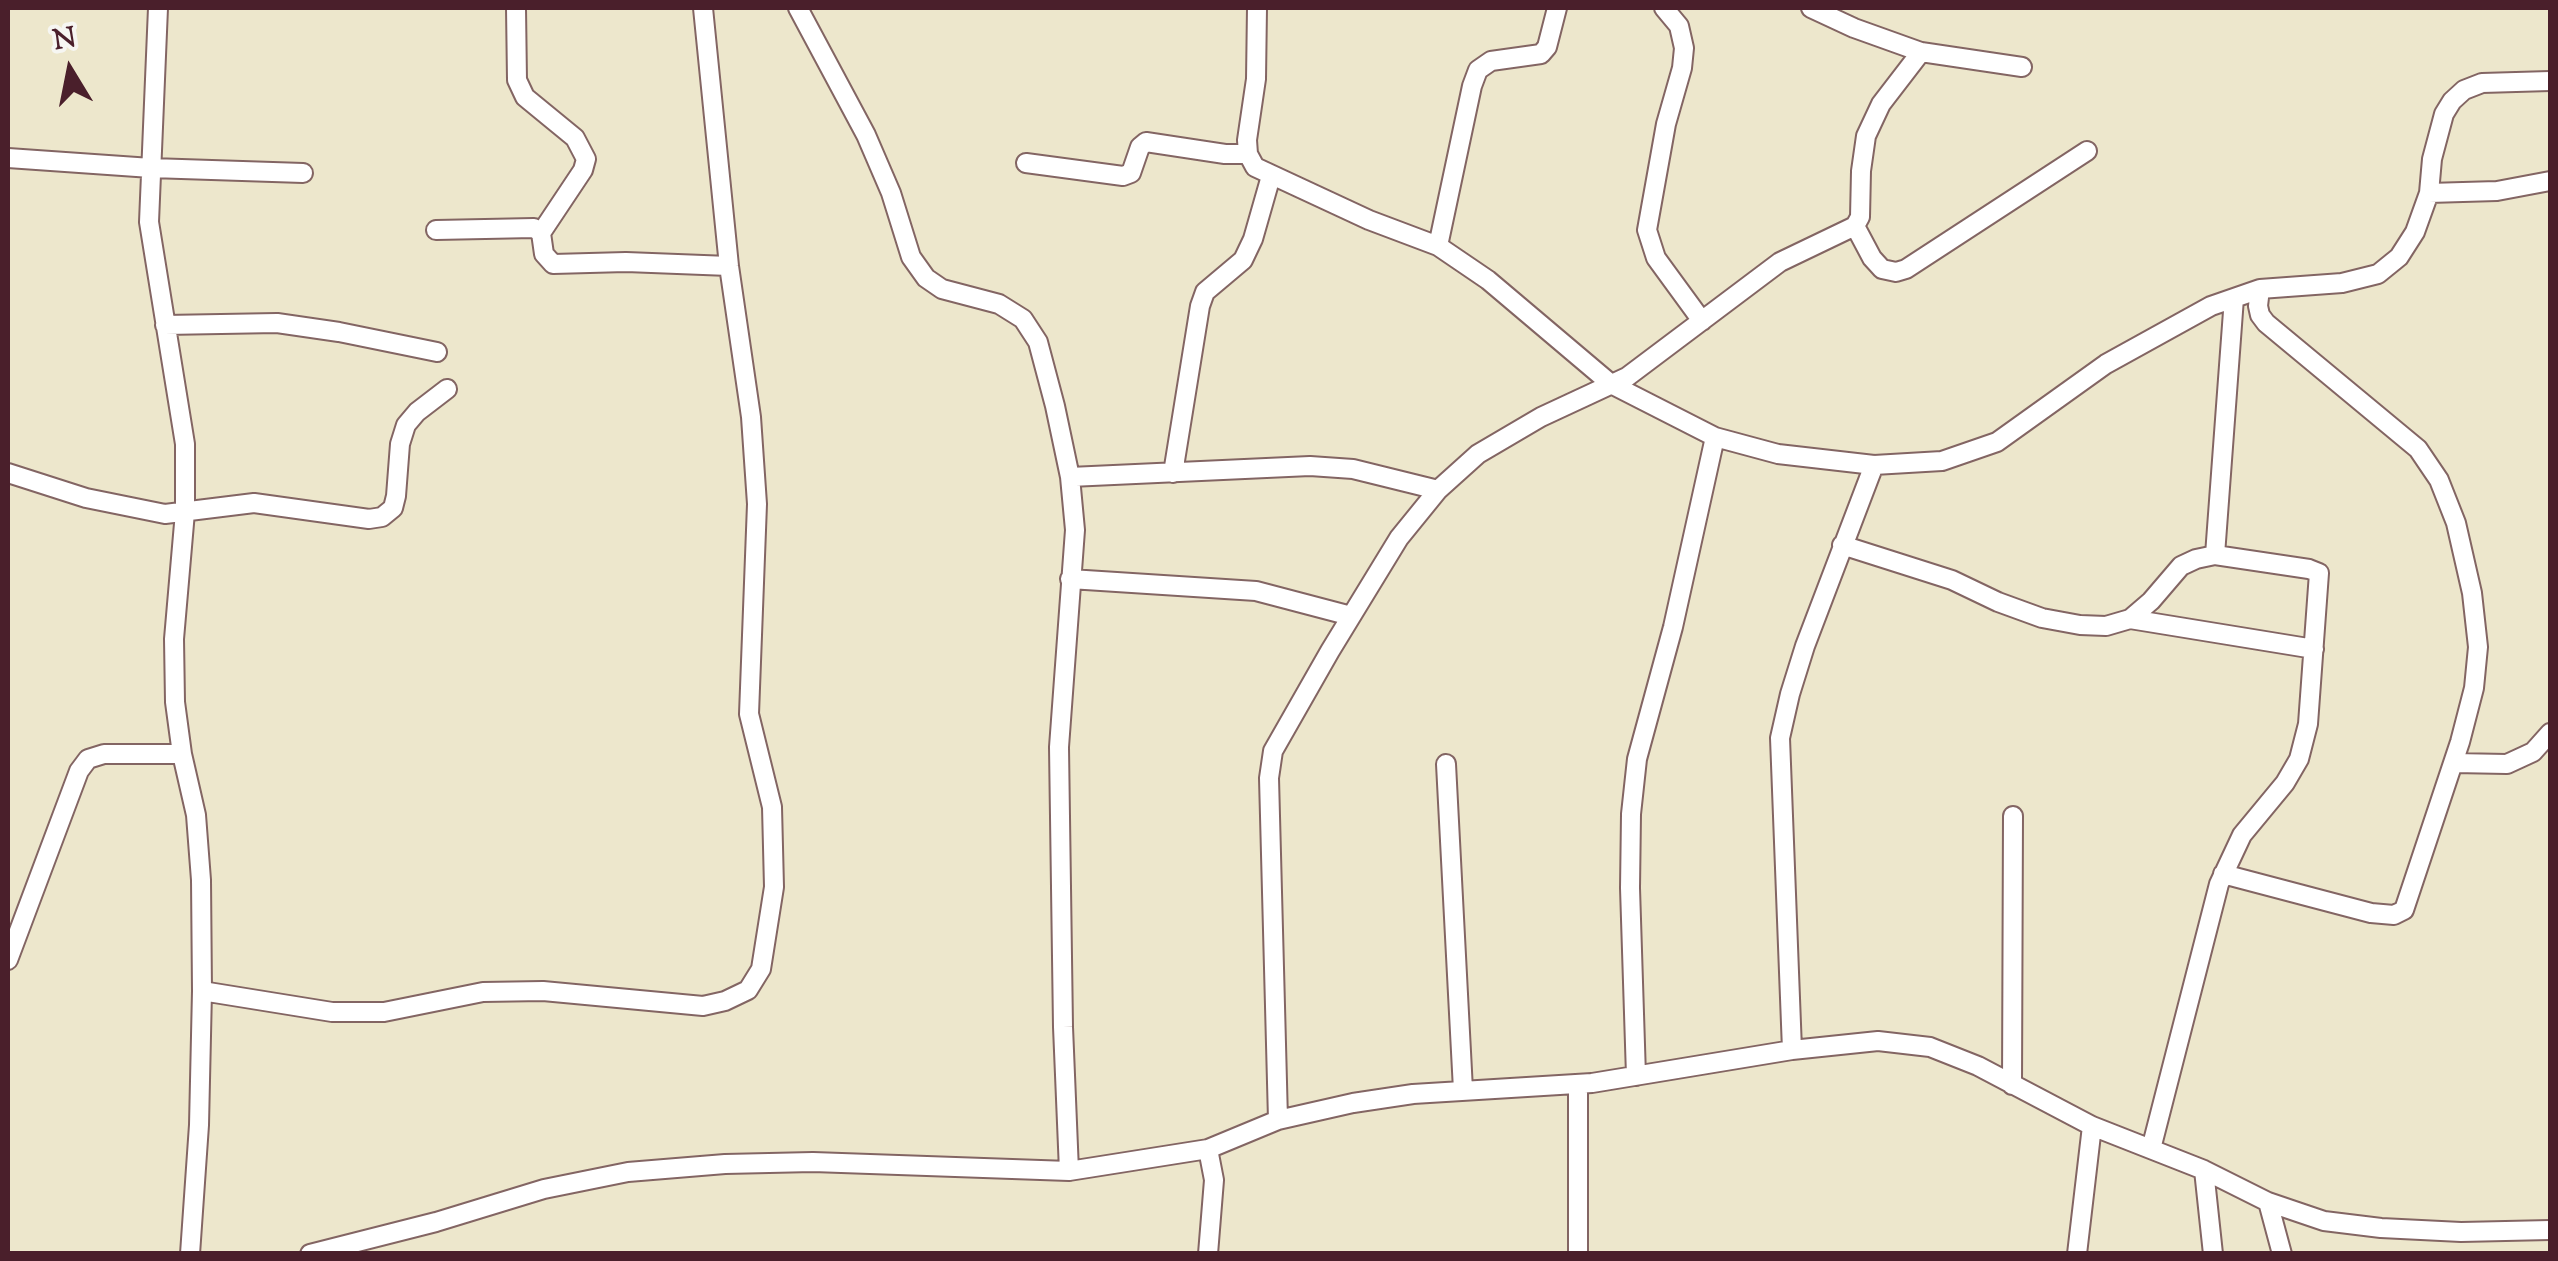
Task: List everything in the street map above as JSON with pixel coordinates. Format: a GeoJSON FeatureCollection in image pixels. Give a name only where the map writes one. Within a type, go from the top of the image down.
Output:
{"type":"FeatureCollection","features":[{"type":"Feature","properties":{"kind":"street"},"geometry":{"type":"LineString","coordinates":[[158,8],[149,222],[185,444],[186,512],[174,639],[174,702],[196,815],[201,880],[199,1126],[190,1254]]}},
{"type":"Feature","properties":{"kind":"street"},"geometry":{"type":"LineString","coordinates":[[516,8],[517,80],[525,97],[575,138],[586,159],[542,233],[544,254],[553,264],[729,266]]}},
{"type":"Feature","properties":{"kind":"street"},"geometry":{"type":"LineString","coordinates":[[202,991],[332,1012],[384,1012],[483,992],[543,991],[703,1006],[748,990],[761,969],[774,888],[772,807],[749,714],[757,504],[704,8]]}},
{"type":"Feature","properties":{"kind":"street"},"geometry":{"type":"LineString","coordinates":[[798,8],[866,135],[892,193],[911,256],[926,278],[942,289],[998,304],[1023,319],[1038,342],[1070,477],[1074,530],[1059,747],[1068,1171]]}},
{"type":"Feature","properties":{"kind":"street"},"geometry":{"type":"LineString","coordinates":[[1257,8],[1259,35],[1247,140],[1248,154],[1255,167],[1369,220],[1438,246],[1488,280],[1611,384],[1715,437],[1778,454],[1874,465],[1942,461],[1997,442],[2106,364],[2211,306],[2260,289],[2342,283],[2378,274],[2399,257],[2415,232],[2428,193],[2444,114],[2464,90],[2482,83],[2550,82]]}},
{"type":"Feature","properties":{"kind":"street"},"geometry":{"type":"LineString","coordinates":[[1438,246],[1478,70],[1492,61],[1540,54],[1547,47],[1557,8]]}},
{"type":"Feature","properties":{"kind":"street"},"geometry":{"type":"LineString","coordinates":[[1664,8],[1678,26],[1684,48],[1647,230],[1656,258],[1702,320]]}},
{"type":"Feature","properties":{"kind":"street"},"geometry":{"type":"LineString","coordinates":[[1811,8],[1921,52],[2022,67]]}},
{"type":"Feature","properties":{"kind":"street"},"geometry":{"type":"LineString","coordinates":[[1278,1120],[1269,778],[1273,751],[1351,616],[1399,538],[1438,490],[1478,454],[1657,357],[1780,262],[1855,226],[1860,216],[1860,171],[1866,136],[1882,104],[1921,52]]}},
{"type":"Feature","properties":{"kind":"street"},"geometry":{"type":"LineString","coordinates":[[1026,163],[1123,176],[1131,173],[1140,147],[1146,142],[1248,154]]}},
{"type":"Feature","properties":{"kind":"street"},"geometry":{"type":"LineString","coordinates":[[1855,226],[1872,258],[1882,269],[1896,272],[2088,150]]}},
{"type":"Feature","properties":{"kind":"street"},"geometry":{"type":"LineString","coordinates":[[8,158],[302,173]]}},
{"type":"Feature","properties":{"kind":"street"},"geometry":{"type":"LineString","coordinates":[[1173,474],[1200,306],[1206,292],[1244,260],[1254,239],[1271,176]]}},
{"type":"Feature","properties":{"kind":"street"},"geometry":{"type":"LineString","coordinates":[[2428,193],[2497,191],[2550,181]]}},
{"type":"Feature","properties":{"kind":"street"},"geometry":{"type":"LineString","coordinates":[[436,230],[524,228],[542,233]]}},
{"type":"Feature","properties":{"kind":"street"},"geometry":{"type":"LineString","coordinates":[[2223,874],[2371,912],[2394,914],[2404,910],[2454,763],[2474,688],[2478,647],[2456,523],[2439,480],[2418,449],[2266,323],[2258,306],[2260,289]]}},
{"type":"Feature","properties":{"kind":"street"},"geometry":{"type":"LineString","coordinates":[[2216,555],[2234,298]]}},
{"type":"Feature","properties":{"kind":"street"},"geometry":{"type":"LineString","coordinates":[[165,325],[276,324],[437,352]]}},
{"type":"Feature","properties":{"kind":"street"},"geometry":{"type":"LineString","coordinates":[[8,473],[136,510],[186,512],[254,503],[369,519],[382,517],[392,508],[396,496],[400,444],[406,425],[447,389]]}},
{"type":"Feature","properties":{"kind":"street"},"geometry":{"type":"LineString","coordinates":[[1636,1076],[1630,888],[1631,814],[1637,760],[1673,626],[1715,437]]}},
{"type":"Feature","properties":{"kind":"street"},"geometry":{"type":"LineString","coordinates":[[1792,1050],[1780,738],[1790,694],[1874,465]]}},
{"type":"Feature","properties":{"kind":"street"},"geometry":{"type":"LineString","coordinates":[[1070,477],[1310,466],[1352,469],[1438,490]]}},
{"type":"Feature","properties":{"kind":"street"},"geometry":{"type":"LineString","coordinates":[[1842,545],[1952,580],[2042,618],[2093,626],[2130,619],[2314,649]]}},
{"type":"Feature","properties":{"kind":"street"},"geometry":{"type":"LineString","coordinates":[[2130,619],[2181,566],[2216,555],[2309,568],[2319,573],[2308,724],[2298,759],[2285,783],[2242,835],[2223,874],[2204,931],[2151,1149]]}},
{"type":"Feature","properties":{"kind":"street"},"geometry":{"type":"LineString","coordinates":[[1070,579],[1256,591],[1351,616]]}},
{"type":"Feature","properties":{"kind":"street"},"geometry":{"type":"LineString","coordinates":[[2454,763],[2507,764],[2533,752],[2550,732]]}},
{"type":"Feature","properties":{"kind":"street"},"geometry":{"type":"LineString","coordinates":[[8,960],[79,771],[88,759],[104,754],[182,754]]}},
{"type":"Feature","properties":{"kind":"street"},"geometry":{"type":"LineString","coordinates":[[1446,764],[1464,1090]]}},
{"type":"Feature","properties":{"kind":"street"},"geometry":{"type":"LineString","coordinates":[[2012,1085],[2013,816]]}},
{"type":"Feature","properties":{"kind":"street"},"geometry":{"type":"LineString","coordinates":[[310,1254],[544,1189],[628,1172],[813,1162],[1068,1171],[1208,1150],[1278,1120],[1353,1103],[1464,1090],[1578,1084],[1792,1050],[1878,1041],[1930,1047],[1978,1066],[2092,1126],[2204,1170],[2268,1202],[2324,1221],[2380,1228],[2550,1230]]}},
{"type":"Feature","properties":{"kind":"street"},"geometry":{"type":"LineString","coordinates":[[1578,1084],[1578,1254]]}},
{"type":"Feature","properties":{"kind":"street"},"geometry":{"type":"LineString","coordinates":[[2077,1254],[2092,1126]]}},
{"type":"Feature","properties":{"kind":"street"},"geometry":{"type":"LineString","coordinates":[[1208,1150],[1214,1180],[1208,1254]]}},
{"type":"Feature","properties":{"kind":"street"},"geometry":{"type":"LineString","coordinates":[[2204,1170],[2213,1254]]}},
{"type":"Feature","properties":{"kind":"street"},"geometry":{"type":"LineString","coordinates":[[2268,1202],[2282,1254]]}}]}
